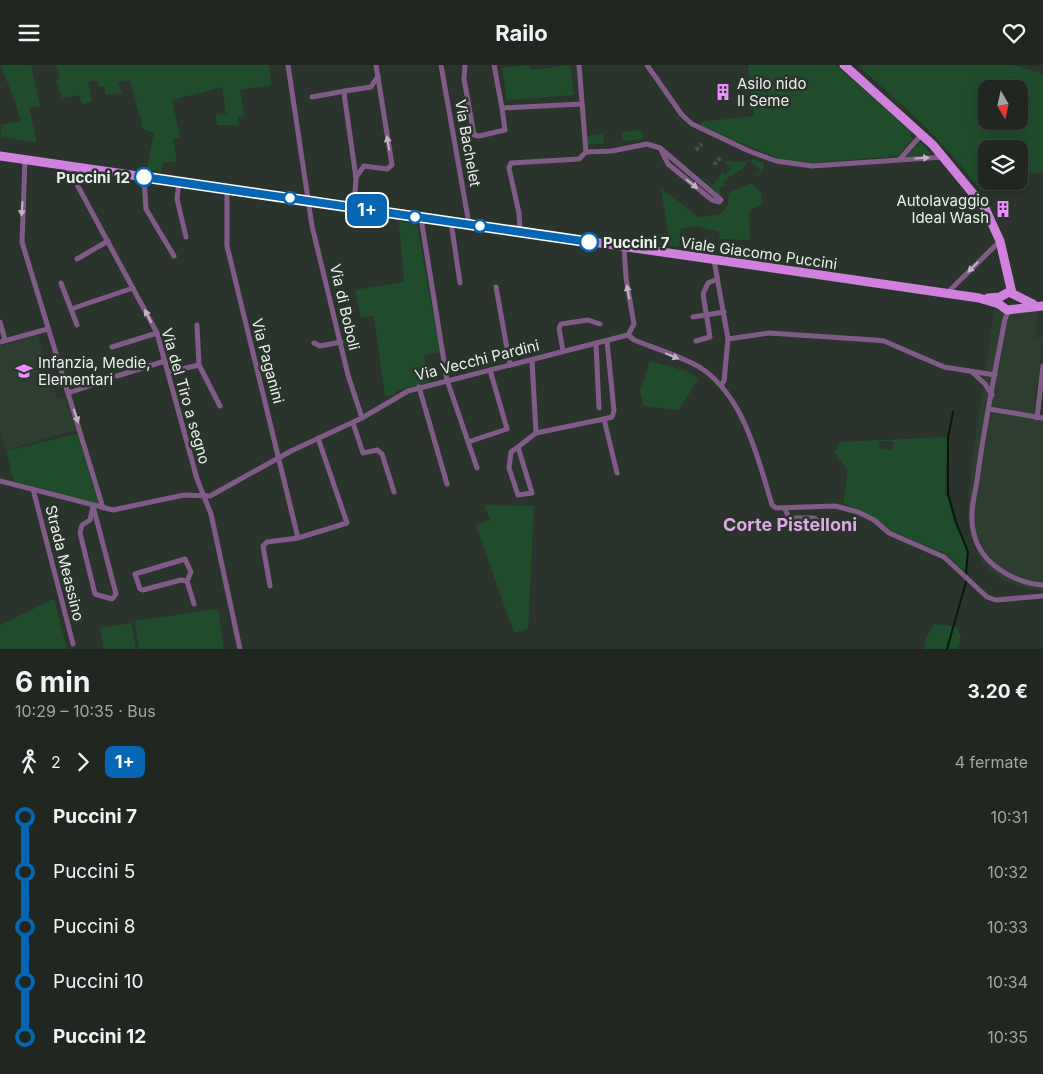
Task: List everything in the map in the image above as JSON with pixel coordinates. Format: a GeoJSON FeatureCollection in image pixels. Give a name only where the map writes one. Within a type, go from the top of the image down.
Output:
{"type":"FeatureCollection","features":[{"type":"Feature","properties":{"kind":"main road"},"geometry":{"type":"LineString","coordinates":[[844,65],[922,134],[944,157],[985,208],[1000,241],[1005,263],[1007,301]]}},
{"type":"Feature","properties":{"kind":"main road","name":"Viale Giacomo Puccini"},"geometry":{"type":"LineString","coordinates":[[0,156],[469,225],[979,298],[1040,305]]}},
{"type":"Feature","properties":{"kind":"street","name":"Via di Boboli"},"geometry":{"type":"LineString","coordinates":[[288,65],[312,226],[340,342],[362,418]]}},
{"type":"Feature","properties":{"kind":"street"},"geometry":{"type":"LineString","coordinates":[[352,153],[357,161],[367,165],[387,169],[392,165],[376,65]]}},
{"type":"Feature","properties":{"kind":"street","name":"Via Bachelet"},"geometry":{"type":"LineString","coordinates":[[441,65],[469,225]]}},
{"type":"Feature","properties":{"kind":"street"},"geometry":{"type":"LineString","coordinates":[[464,65],[464,79],[474,135],[479,136],[504,130],[494,65]]}},
{"type":"Feature","properties":{"kind":"street"},"geometry":{"type":"LineString","coordinates":[[520,232],[519,213],[509,168],[510,163],[579,159],[586,151],[579,65]]}},
{"type":"Feature","properties":{"kind":"street"},"geometry":{"type":"LineString","coordinates":[[647,65],[682,115],[692,124],[776,161],[806,165],[944,157]]}},
{"type":"Feature","properties":{"kind":"street"},"geometry":{"type":"LineString","coordinates":[[371,87],[378,76]]}},
{"type":"Feature","properties":{"kind":"street"},"geometry":{"type":"LineString","coordinates":[[312,97],[371,87],[379,92]]}},
{"type":"Feature","properties":{"kind":"street"},"geometry":{"type":"LineString","coordinates":[[345,91],[343,97],[356,178],[354,208]]}},
{"type":"Feature","properties":{"kind":"street"},"geometry":{"type":"LineString","coordinates":[[502,109],[582,104]]}},
{"type":"Feature","properties":{"kind":"street"},"geometry":{"type":"LineString","coordinates":[[900,159],[922,134]]}},
{"type":"Feature","properties":{"kind":"street"},"geometry":{"type":"LineString","coordinates":[[586,151],[612,151],[647,143],[660,148],[721,201],[712,200],[668,164],[660,148]]}},
{"type":"Feature","properties":{"kind":"street"},"geometry":{"type":"LineString","coordinates":[[25,161],[22,242],[103,508]]}},
{"type":"Feature","properties":{"kind":"street"},"geometry":{"type":"LineString","coordinates":[[356,178],[361,168],[367,165]]}},
{"type":"Feature","properties":{"kind":"street","name":"Via del Tiro a segno"},"geometry":{"type":"LineString","coordinates":[[66,167],[157,333],[187,445],[211,514],[240,649]]}},
{"type":"Feature","properties":{"kind":"street"},"geometry":{"type":"LineString","coordinates":[[144,177],[146,209],[174,256]]}},
{"type":"Feature","properties":{"kind":"street"},"geometry":{"type":"LineString","coordinates":[[178,182],[177,199],[186,237]]}},
{"type":"Feature","properties":{"kind":"street","name":"Via Paganini"},"geometry":{"type":"LineString","coordinates":[[227,189],[226,246],[280,457],[298,538]]}},
{"type":"Feature","properties":{"kind":"street"},"geometry":{"type":"LineString","coordinates":[[421,218],[448,380],[477,468]]}},
{"type":"Feature","properties":{"kind":"street"},"geometry":{"type":"LineString","coordinates":[[451,222],[460,283]]}},
{"type":"Feature","properties":{"kind":"street"},"geometry":{"type":"LineString","coordinates":[[77,259],[108,241]]}},
{"type":"Feature","properties":{"kind":"street"},"geometry":{"type":"LineString","coordinates":[[947,293],[1000,241]]}},
{"type":"Feature","properties":{"kind":"street"},"geometry":{"type":"LineString","coordinates":[[624,247],[626,277],[634,324],[628,335],[634,340],[701,369],[721,385],[745,423],[772,505],[776,508],[785,509],[796,506],[835,506],[865,515],[890,533],[944,557],[987,597],[1003,600],[1043,596]]}},
{"type":"Feature","properties":{"kind":"street"},"geometry":{"type":"LineString","coordinates":[[714,260],[728,339],[724,381],[721,385]]}},
{"type":"Feature","properties":{"kind":"street"},"geometry":{"type":"LineString","coordinates":[[696,341],[710,337],[704,288],[708,283],[717,279]]}},
{"type":"Feature","properties":{"kind":"street"},"geometry":{"type":"LineString","coordinates":[[61,283],[77,325]]}},
{"type":"Feature","properties":{"kind":"street"},"geometry":{"type":"LineString","coordinates":[[496,287],[510,365]]}},
{"type":"Feature","properties":{"kind":"street"},"geometry":{"type":"LineString","coordinates":[[71,309],[133,288]]}},
{"type":"Feature","properties":{"kind":"street"},"geometry":{"type":"LineString","coordinates":[[1007,301],[973,507],[974,534],[983,553],[1008,576],[1030,584],[1043,585]]}},
{"type":"Feature","properties":{"kind":"street"},"geometry":{"type":"LineString","coordinates":[[693,317],[724,312]]}},
{"type":"Feature","properties":{"kind":"street"},"geometry":{"type":"LineString","coordinates":[[563,351],[559,328],[561,324],[588,320],[600,324]]}},
{"type":"Feature","properties":{"kind":"street"},"geometry":{"type":"LineString","coordinates":[[0,322],[3,341],[48,329]]}},
{"type":"Feature","properties":{"kind":"street"},"geometry":{"type":"LineString","coordinates":[[196,325],[199,365],[220,406]]}},
{"type":"Feature","properties":{"kind":"street"},"geometry":{"type":"LineString","coordinates":[[112,347],[157,333]]}},
{"type":"Feature","properties":{"kind":"street"},"geometry":{"type":"LineString","coordinates":[[728,339],[769,333],[884,341],[944,367],[995,375]]}},
{"type":"Feature","properties":{"kind":"street","name":"Via Vecchi Pardini"},"geometry":{"type":"LineString","coordinates":[[0,481],[113,510],[184,495],[216,494],[280,457],[353,423],[402,394],[419,387],[628,335]]}},
{"type":"Feature","properties":{"kind":"street"},"geometry":{"type":"LineString","coordinates":[[518,447],[532,493],[522,496],[518,495],[509,468],[512,452],[518,447],[536,433],[612,417],[614,411],[607,341]]}},
{"type":"Feature","properties":{"kind":"street"},"geometry":{"type":"LineString","coordinates":[[314,343],[320,346],[340,342]]}},
{"type":"Feature","properties":{"kind":"street"},"geometry":{"type":"LineString","coordinates":[[596,343],[599,408]]}},
{"type":"Feature","properties":{"kind":"street"},"geometry":{"type":"LineString","coordinates":[[532,360],[536,433]]}},
{"type":"Feature","properties":{"kind":"street"},"geometry":{"type":"LineString","coordinates":[[117,376],[165,361]]}},
{"type":"Feature","properties":{"kind":"street"},"geometry":{"type":"LineString","coordinates":[[168,372],[199,365]]}},
{"type":"Feature","properties":{"kind":"street"},"geometry":{"type":"LineString","coordinates":[[1037,418],[1043,366]]}},
{"type":"Feature","properties":{"kind":"street"},"geometry":{"type":"LineString","coordinates":[[468,442],[507,429],[490,370]]}},
{"type":"Feature","properties":{"kind":"street"},"geometry":{"type":"LineString","coordinates":[[971,372],[985,385],[992,395]]}},
{"type":"Feature","properties":{"kind":"street"},"geometry":{"type":"LineString","coordinates":[[68,393],[110,379]]}},
{"type":"Feature","properties":{"kind":"street"},"geometry":{"type":"LineString","coordinates":[[419,387],[447,484]]}},
{"type":"Feature","properties":{"kind":"street"},"geometry":{"type":"LineString","coordinates":[[989,409],[1043,418]]}},
{"type":"Feature","properties":{"kind":"street"},"geometry":{"type":"LineString","coordinates":[[604,419],[617,473]]}},
{"type":"Feature","properties":{"kind":"street"},"geometry":{"type":"LineString","coordinates":[[353,423],[363,453],[378,450],[382,454],[394,492]]}},
{"type":"Feature","properties":{"kind":"street"},"geometry":{"type":"LineString","coordinates":[[270,586],[263,546],[267,542],[298,538],[347,523],[318,438]]}},
{"type":"Feature","properties":{"kind":"street","name":"Strada Meassino"},"geometry":{"type":"LineString","coordinates":[[33,489],[73,644]]}},
{"type":"Feature","properties":{"kind":"street"},"geometry":{"type":"LineString","coordinates":[[94,506],[116,594],[112,599],[95,594],[80,533],[82,525],[90,520],[94,506]]}},
{"type":"Feature","properties":{"kind":"street"},"geometry":{"type":"LineString","coordinates":[[785,509],[789,518],[814,518],[830,528]]}},
{"type":"Feature","properties":{"kind":"street"},"geometry":{"type":"LineString","coordinates":[[187,581],[181,580],[140,589],[135,574],[185,559],[191,572],[187,581],[194,605]]}},
{"type":"Feature","properties":{"kind":"shaded area"},"geometry":{"type":"Polygon","coordinates":[[[995,306],[1038,312],[1035,337],[1043,338],[1034,414],[1043,415],[1043,592],[1017,586],[999,578],[983,564],[971,537],[968,514],[972,461],[995,306]]]}},
{"type":"Feature","properties":{"kind":"shaded area","name":"Infanzia, Medie, Elementari"},"geometry":{"type":"Polygon","coordinates":[[[38,335],[57,399],[65,397],[76,430],[6,450],[0,430],[0,346],[38,335]]]}},
{"type":"Feature","properties":{"kind":"green space"},"geometry":{"type":"Polygon","coordinates":[[[0,65],[31,65],[40,106],[29,108],[37,143],[1,136],[1,125],[21,121],[14,98],[0,65]]]}},
{"type":"Feature","properties":{"kind":"green space"},"geometry":{"type":"Polygon","coordinates":[[[56,65],[269,65],[271,85],[240,90],[244,116],[238,117],[239,125],[217,125],[216,115],[226,114],[222,87],[172,100],[180,137],[173,139],[177,162],[163,162],[162,172],[147,169],[154,133],[143,129],[130,80],[118,82],[122,93],[106,95],[104,86],[99,87],[97,80],[88,82],[92,102],[82,104],[79,95],[62,98],[56,81],[60,79],[56,65]]]}},
{"type":"Feature","properties":{"kind":"green space"},"geometry":{"type":"Polygon","coordinates":[[[529,65],[530,70],[570,65],[574,95],[507,100],[502,68],[529,65]]]}},
{"type":"Feature","properties":{"kind":"green space"},"geometry":{"type":"Polygon","coordinates":[[[748,65],[836,65],[910,131],[912,140],[898,156],[811,163],[782,160],[701,126],[701,122],[754,116],[748,65]]]}},
{"type":"Feature","properties":{"kind":"green space"},"geometry":{"type":"Polygon","coordinates":[[[859,65],[1013,65],[1043,74],[1043,172],[1028,174],[1028,140],[978,140],[978,185],[976,185],[951,154],[909,111],[859,65]]]}},
{"type":"Feature","properties":{"kind":"green space"},"geometry":{"type":"Polygon","coordinates":[[[641,130],[643,139],[588,145],[588,136],[603,134],[604,143],[623,140],[621,132],[641,130]]]}},
{"type":"Feature","properties":{"kind":"green space"},"geometry":{"type":"Polygon","coordinates":[[[920,142],[932,154],[907,156],[920,142]]]}},
{"type":"Feature","properties":{"kind":"green space"},"geometry":{"type":"Polygon","coordinates":[[[749,159],[742,169],[723,181],[725,186],[719,188],[722,199],[710,188],[712,186],[697,174],[713,185],[723,172],[726,175],[731,168],[725,163],[727,161],[744,162],[749,159]]]}},
{"type":"Feature","properties":{"kind":"green space"},"geometry":{"type":"Polygon","coordinates":[[[753,159],[764,163],[763,171],[750,180],[761,170],[751,162],[753,159]]]}},
{"type":"Feature","properties":{"kind":"green space"},"geometry":{"type":"Polygon","coordinates":[[[751,183],[761,192],[762,205],[751,209],[749,217],[750,240],[720,239],[719,232],[696,226],[681,229],[679,247],[654,244],[653,234],[668,233],[661,188],[698,217],[721,214],[727,206],[729,193],[751,183]]]}},
{"type":"Feature","properties":{"kind":"green space"},"geometry":{"type":"Polygon","coordinates":[[[399,221],[417,225],[440,352],[424,355],[428,382],[399,390],[393,395],[385,396],[374,316],[361,317],[355,290],[404,282],[399,221]]]}},
{"type":"Feature","properties":{"kind":"green space"},"geometry":{"type":"Polygon","coordinates":[[[650,361],[686,371],[698,379],[679,410],[644,406],[640,391],[650,361]]]}},
{"type":"Feature","properties":{"kind":"green space"},"geometry":{"type":"Polygon","coordinates":[[[77,434],[99,505],[14,482],[6,451],[77,434]]]}},
{"type":"Feature","properties":{"kind":"green space"},"geometry":{"type":"Polygon","coordinates":[[[947,437],[945,496],[947,496],[954,522],[967,552],[964,572],[948,555],[892,531],[859,509],[843,504],[848,471],[834,451],[841,442],[947,437]],[[880,441],[879,448],[893,450],[893,441],[880,441]]]}},
{"type":"Feature","properties":{"kind":"green space"},"geometry":{"type":"Polygon","coordinates":[[[484,505],[534,506],[528,629],[514,633],[476,525],[490,520],[484,505]]]}},
{"type":"Feature","properties":{"kind":"green space"},"geometry":{"type":"Polygon","coordinates":[[[54,599],[67,649],[0,649],[0,625],[54,599]]]}},
{"type":"Feature","properties":{"kind":"green space"},"geometry":{"type":"Polygon","coordinates":[[[218,609],[224,649],[139,649],[135,621],[218,609]]]}},
{"type":"Feature","properties":{"kind":"green space"},"geometry":{"type":"Polygon","coordinates":[[[131,623],[136,649],[104,649],[100,628],[131,623]]]}},
{"type":"Feature","properties":{"kind":"green space"},"geometry":{"type":"Polygon","coordinates":[[[934,624],[957,627],[961,638],[957,649],[924,649],[926,637],[934,624]]]}},
{"type":"Feature","properties":{"kind":"waterway"},"geometry":{"type":"LineString","coordinates":[[953,412],[948,438],[948,494],[956,522],[968,552],[966,574]]}},
{"type":"Feature","properties":{"kind":"waterway"},"geometry":{"type":"LineString","coordinates":[[947,649],[966,582]]}},
{"type":"Feature","properties":{"kind":"tunnel"},"geometry":{"type":"LineString","coordinates":[[696,150],[702,144]]}},
{"type":"Feature","properties":{"kind":"tunnel"},"geometry":{"type":"LineString","coordinates":[[714,165],[720,158]]}},
{"type":"Feature","properties":{"kind":"bus line","name":"1+"},"geometry":{"type":"LineString","coordinates":[[144,177],[589,242]]}},
{"type":"Feature","properties":{"kind":"place","name":"Asilo nido Il Seme"},"geometry":{"type":"Point","coordinates":[723,92]}},
{"type":"Feature","properties":{"kind":"place","name":"Puccini 12"},"geometry":{"type":"Point","coordinates":[144,177]}},
{"type":"Feature","properties":{"kind":"place","name":"Autolavaggio Ideal Wash"},"geometry":{"type":"Point","coordinates":[1003,209]}},
{"type":"Feature","properties":{"kind":"place","name":"Puccini 7"},"geometry":{"type":"Point","coordinates":[589,242]}},
{"type":"Feature","properties":{"kind":"place","name":"Infanzia, Medie, Elementari"},"geometry":{"type":"Point","coordinates":[24,371]}},
{"type":"Feature","properties":{"kind":"district","name":"Corte Pistelloni"},"geometry":{"type":"Point","coordinates":[790,524]}}]}
